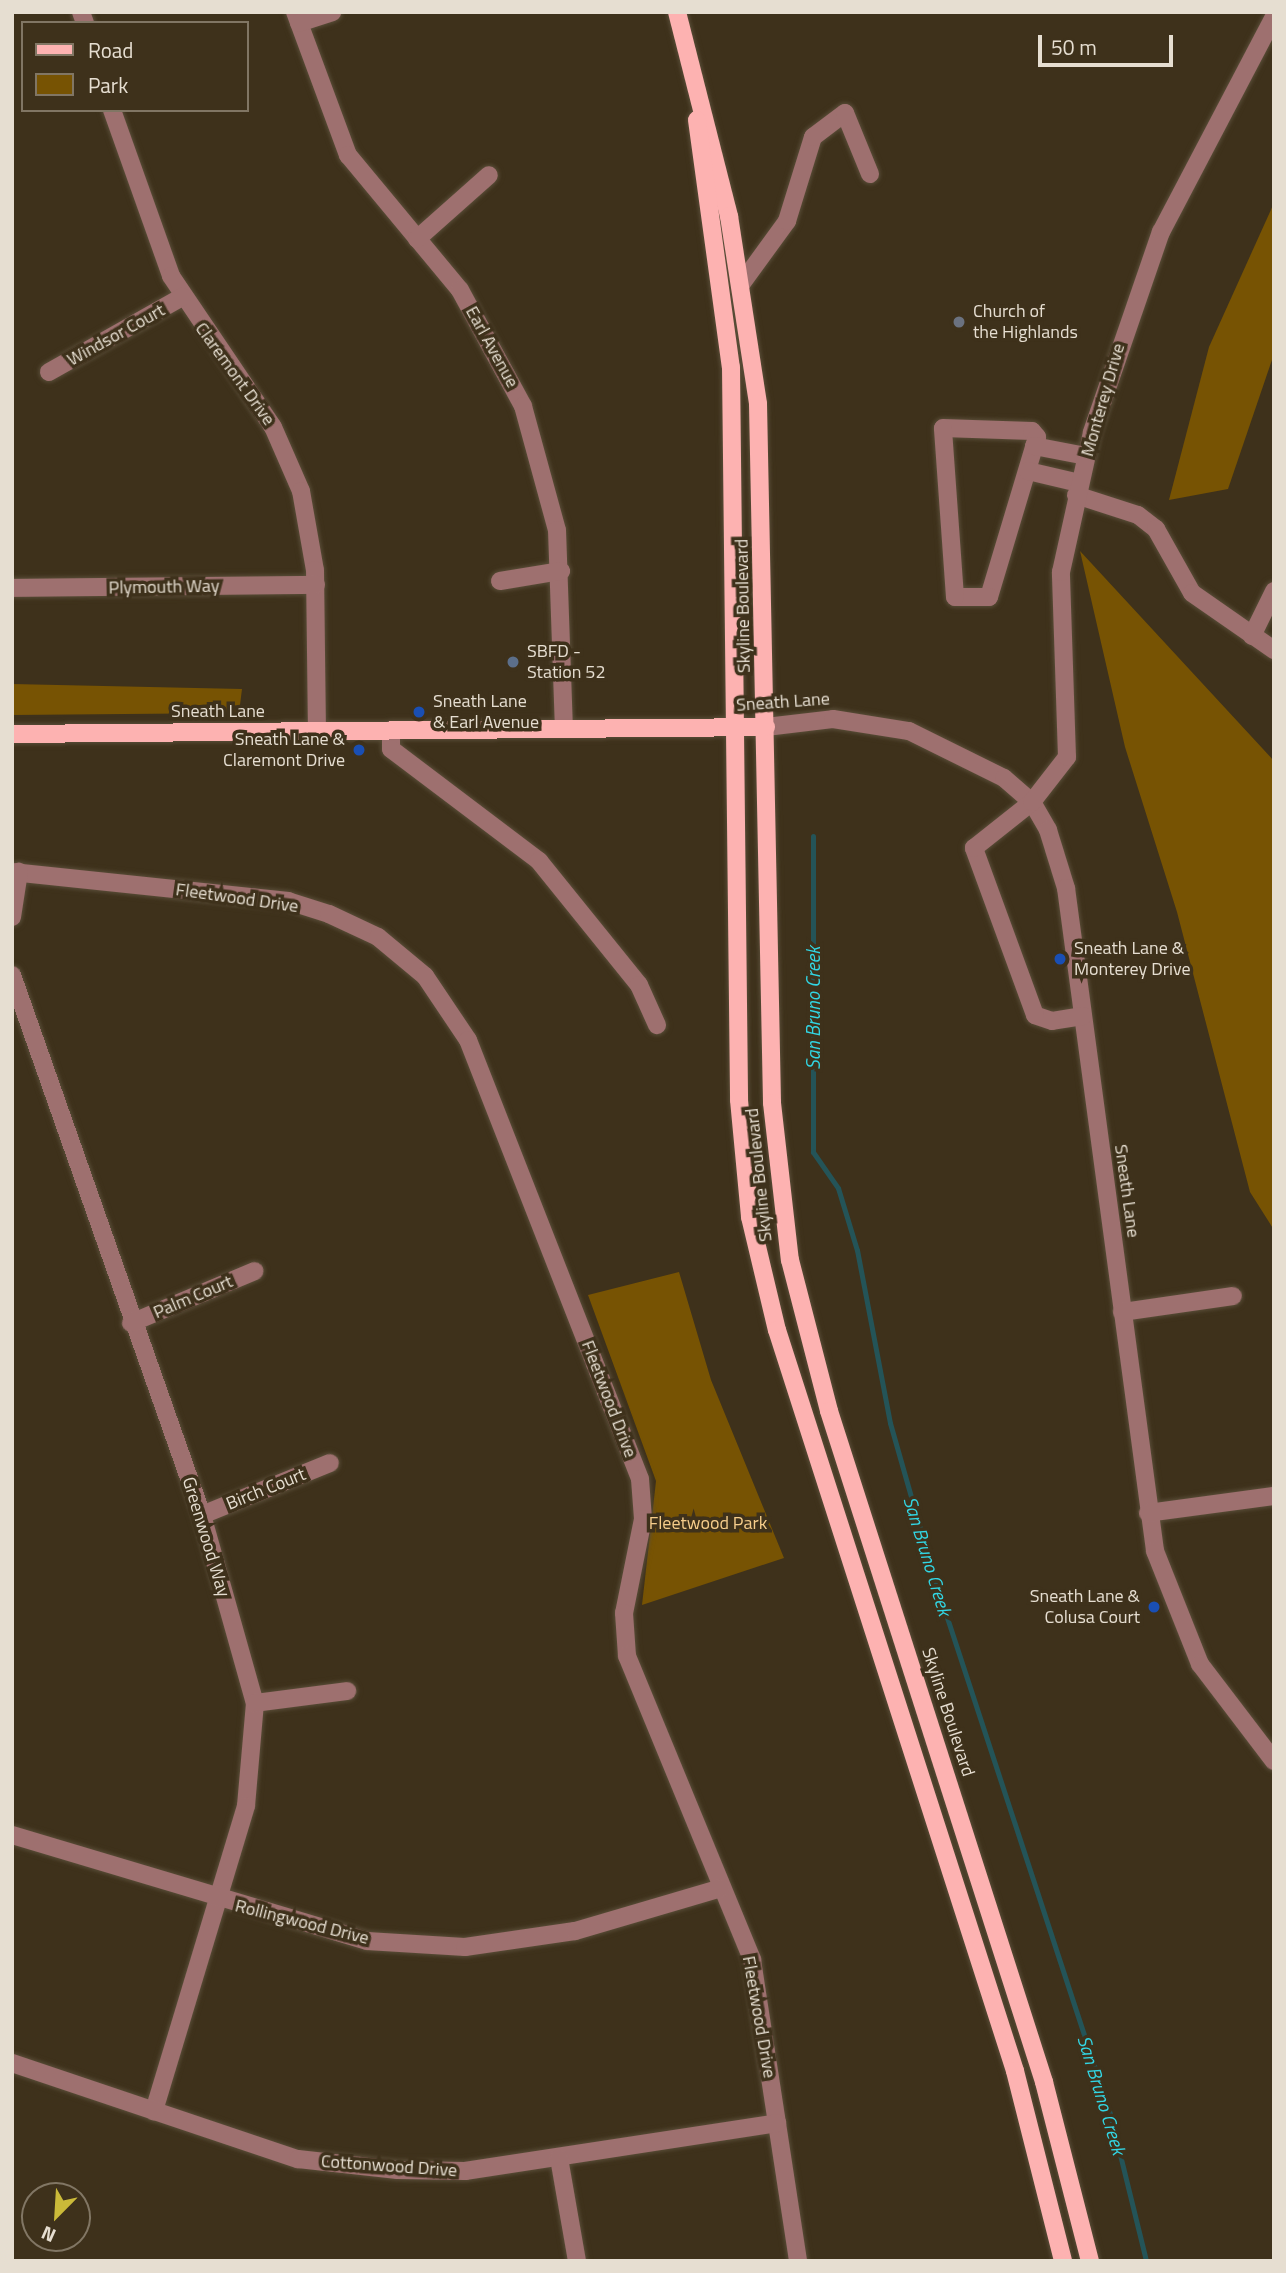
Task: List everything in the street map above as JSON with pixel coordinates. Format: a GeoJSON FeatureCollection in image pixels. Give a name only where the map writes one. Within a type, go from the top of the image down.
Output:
{"type":"FeatureCollection","features":[{"type":"Feature","properties":{"kind":"main road","name":"Skyline Boulevard"},"geometry":{"type":"LineString","coordinates":[[677,12],[742,283],[761,443],[772,1103],[792,1269],[829,1411],[1044,2082],[1090,2261]]}},
{"type":"Feature","properties":{"kind":"main road","name":"Skyline Boulevard"},"geometry":{"type":"LineString","coordinates":[[686,47],[732,367],[733,727],[741,1139],[757,1255],[1015,2071],[1063,2261]]}},
{"type":"Feature","properties":{"kind":"main road","name":"Sneath Lane"},"geometry":{"type":"LineString","coordinates":[[12,734],[766,727]]}},
{"type":"Feature","properties":{"kind":"street"},"geometry":{"type":"LineString","coordinates":[[297,18],[332,12]]}},
{"type":"Feature","properties":{"kind":"street","name":"Monterey Drive"},"geometry":{"type":"LineString","coordinates":[[1083,1016],[1052,1021],[1035,1015],[974,848],[1032,802],[1067,757],[1059,605],[1086,456],[1161,232],[1228,94],[1274,17]]}},
{"type":"Feature","properties":{"kind":"street","name":"Earl Avenue"},"geometry":{"type":"LineString","coordinates":[[297,18],[344,147],[376,195],[417,239],[469,304],[516,388],[544,468],[561,571],[564,728]]}},
{"type":"Feature","properties":{"kind":"street","name":"Claremont Drive"},"geometry":{"type":"LineString","coordinates":[[113,112],[153,236],[182,297],[282,444],[306,508],[316,585],[317,731]]}},
{"type":"Feature","properties":{"kind":"street"},"geometry":{"type":"LineString","coordinates":[[742,283],[787,221],[813,137],[845,113],[870,174]]}},
{"type":"Feature","properties":{"kind":"street"},"geometry":{"type":"LineString","coordinates":[[417,239],[489,175]]}},
{"type":"Feature","properties":{"kind":"street","name":"Windsor Court"},"geometry":{"type":"LineString","coordinates":[[49,372],[182,297]]}},
{"type":"Feature","properties":{"kind":"street"},"geometry":{"type":"LineString","coordinates":[[943,428],[1032,430],[1034,446],[995,591],[959,600],[939,434],[943,428]]}},
{"type":"Feature","properties":{"kind":"street"},"geometry":{"type":"LineString","coordinates":[[1034,446],[1086,456]]}},
{"type":"Feature","properties":{"kind":"street"},"geometry":{"type":"LineString","coordinates":[[1028,471],[1138,514],[1156,528],[1192,593],[1274,650]]}},
{"type":"Feature","properties":{"kind":"street"},"geometry":{"type":"LineString","coordinates":[[500,581],[561,571]]}},
{"type":"Feature","properties":{"kind":"street","name":"Plymouth Way"},"geometry":{"type":"LineString","coordinates":[[12,588],[316,585]]}},
{"type":"Feature","properties":{"kind":"street"},"geometry":{"type":"LineString","coordinates":[[1252,636],[1274,591]]}},
{"type":"Feature","properties":{"kind":"street","name":"Sneath Lane"},"geometry":{"type":"LineString","coordinates":[[766,727],[833,719],[909,731],[978,761],[1032,802],[1059,856],[1083,1016],[1148,1513],[1180,1626],[1223,1698],[1274,1761]]}},
{"type":"Feature","properties":{"kind":"street"},"geometry":{"type":"LineString","coordinates":[[391,730],[391,749],[539,861],[639,985],[657,1025]]}},
{"type":"Feature","properties":{"kind":"street"},"geometry":{"type":"LineString","coordinates":[[12,916],[16,872]]}},
{"type":"Feature","properties":{"kind":"street","name":"Fleetwood Drive"},"geometry":{"type":"LineString","coordinates":[[16,872],[288,901],[378,937],[425,975],[468,1040],[640,1479],[643,1519],[624,1614],[627,1656],[752,1960],[798,2261]]}},
{"type":"Feature","properties":{"kind":"street","name":"Greenwood Way"},"geometry":{"type":"LineString","coordinates":[[12,975],[131,1323],[202,1515],[254,1703],[246,1806],[221,1902],[154,2111]]}},
{"type":"Feature","properties":{"kind":"street","name":"Palm Court"},"geometry":{"type":"LineString","coordinates":[[131,1323],[255,1271]]}},
{"type":"Feature","properties":{"kind":"street"},"geometry":{"type":"LineString","coordinates":[[1122,1312],[1233,1296]]}},
{"type":"Feature","properties":{"kind":"street","name":"Birch Court"},"geometry":{"type":"LineString","coordinates":[[202,1515],[330,1463]]}},
{"type":"Feature","properties":{"kind":"street"},"geometry":{"type":"LineString","coordinates":[[1148,1513],[1274,1496]]}},
{"type":"Feature","properties":{"kind":"street"},"geometry":{"type":"LineString","coordinates":[[254,1703],[347,1691]]}},
{"type":"Feature","properties":{"kind":"street","name":"Rollingwood Drive"},"geometry":{"type":"LineString","coordinates":[[12,1835],[221,1902],[367,1941],[465,1947],[575,1931],[721,1888]]}},
{"type":"Feature","properties":{"kind":"street","name":"Cottonwood Drive"},"geometry":{"type":"LineString","coordinates":[[12,2063],[298,2159],[465,2171],[777,2123]]}},
{"type":"Feature","properties":{"kind":"street"},"geometry":{"type":"LineString","coordinates":[[559,2158],[577,2261]]}},
{"type":"Feature","properties":{"kind":"green space"},"geometry":{"type":"Polygon","coordinates":[[[1274,203],[1274,354],[1228,489],[1169,500],[1209,347],[1274,203]]]}},
{"type":"Feature","properties":{"kind":"green space"},"geometry":{"type":"Polygon","coordinates":[[[1080,551],[1274,761],[1274,1230],[1250,1192],[1177,912],[1125,747],[1080,551]]]}},
{"type":"Feature","properties":{"kind":"green space"},"geometry":{"type":"Polygon","coordinates":[[[12,684],[242,689],[239,713],[12,715],[12,684]]]}},
{"type":"Feature","properties":{"kind":"green space","name":"Fleetwood Park"},"geometry":{"type":"Polygon","coordinates":[[[679,1272],[711,1380],[784,1558],[642,1605],[656,1481],[588,1295],[679,1272]]]}},
{"type":"Feature","properties":{"kind":"waterway","name":"San Bruno Creek"},"geometry":{"type":"LineString","coordinates":[[813,836],[813,1152],[838,1188],[857,1250],[890,1423],[935,1581],[1110,2114],[1146,2261]]}},
{"type":"Feature","properties":{"kind":"place","name":"Church of the Highlands"},"geometry":{"type":"Point","coordinates":[959,322]}},
{"type":"Feature","properties":{"kind":"place","name":"SBFD - Station 52"},"geometry":{"type":"Point","coordinates":[513,662]}},
{"type":"Feature","properties":{"kind":"place","name":"Sneath Lane & Earl Avenue"},"geometry":{"type":"Point","coordinates":[419,712]}},
{"type":"Feature","properties":{"kind":"place","name":"Sneath Lane & Claremont Drive"},"geometry":{"type":"Point","coordinates":[359,750]}},
{"type":"Feature","properties":{"kind":"place","name":"Sneath Lane & Monterey Drive"},"geometry":{"type":"Point","coordinates":[1060,959]}},
{"type":"Feature","properties":{"kind":"place","name":"Sneath Lane & Colusa Court"},"geometry":{"type":"Point","coordinates":[1154,1607]}}]}
